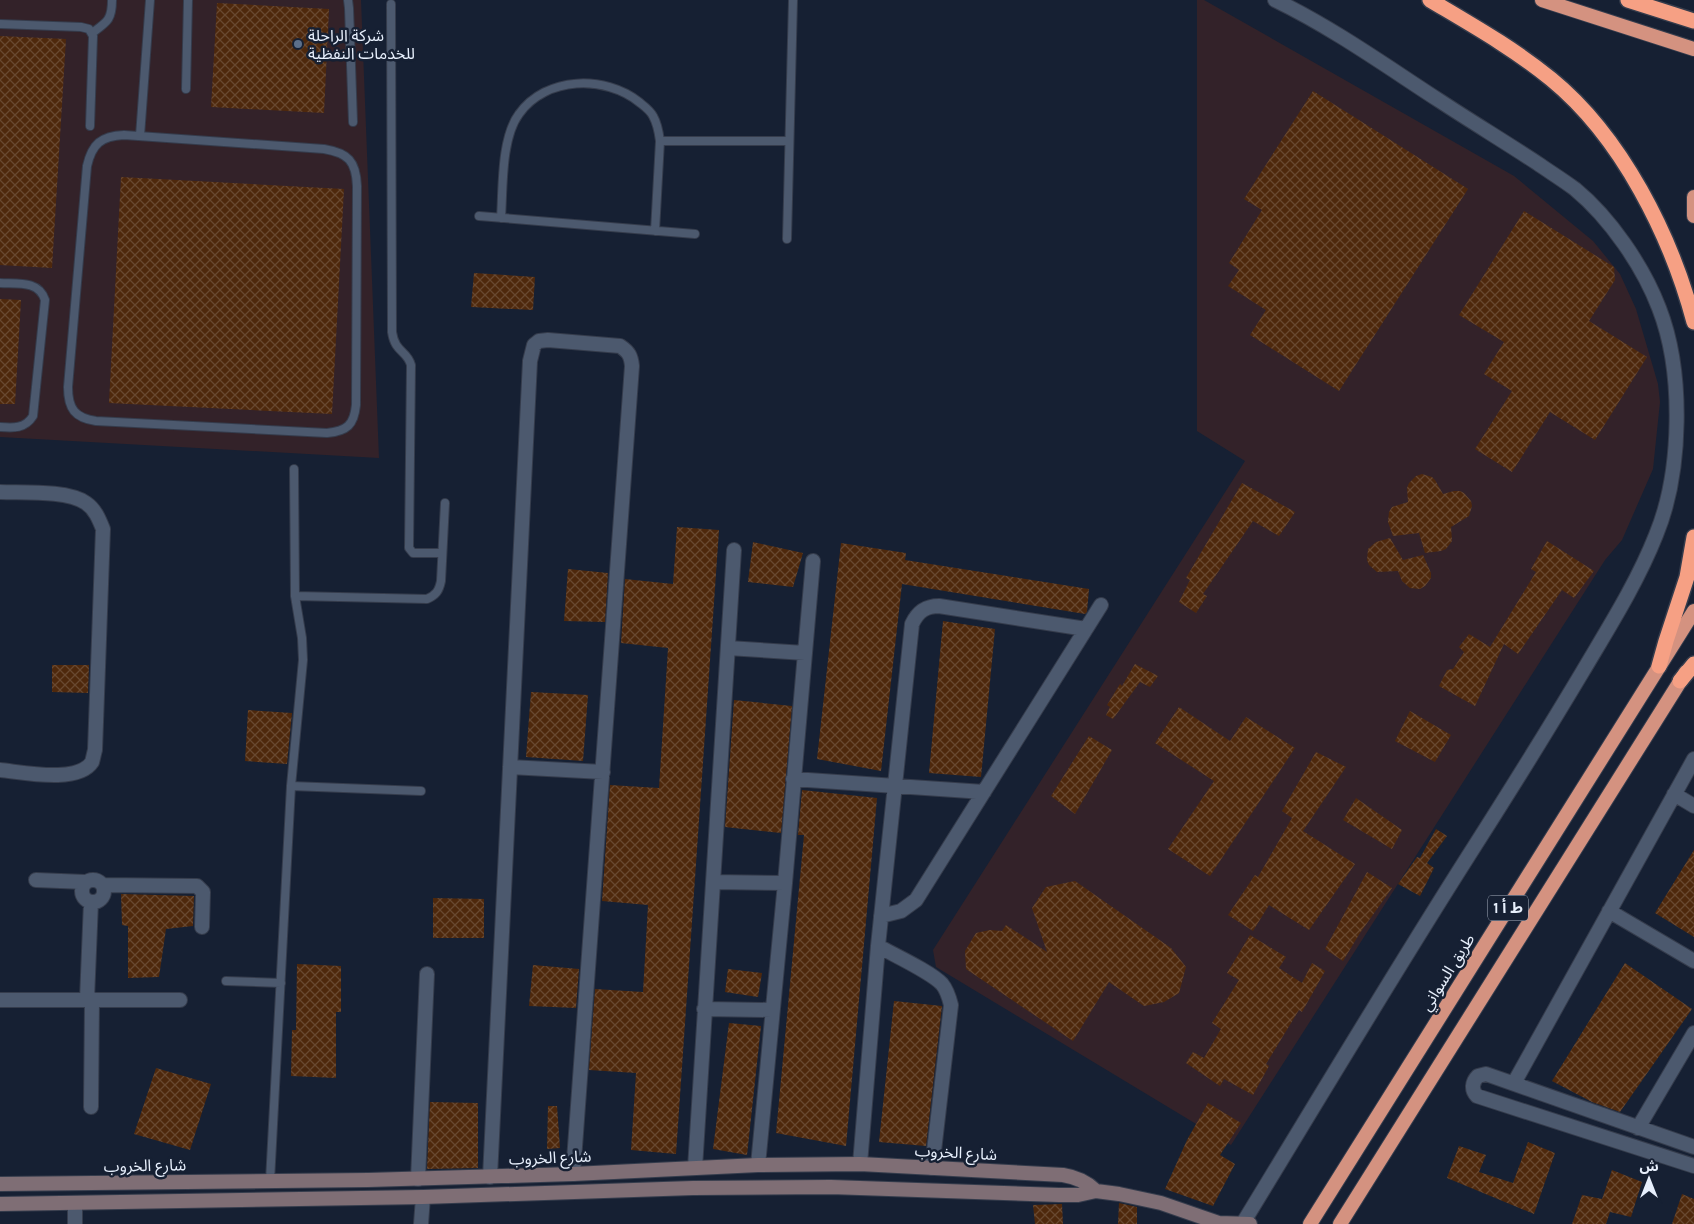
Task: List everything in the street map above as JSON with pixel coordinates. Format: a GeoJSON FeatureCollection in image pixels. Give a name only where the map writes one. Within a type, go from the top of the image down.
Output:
{"type":"FeatureCollection","features":[{"type":"Feature","properties":{"kind":"highway"},"geometry":{"type":"LineString","coordinates":[[1430,0],[1504,44],[1553,80],[1590,117],[1614,148],[1663,234],[1687,296],[1694,322]]}},
{"type":"Feature","properties":{"kind":"highway"},"geometry":{"type":"LineString","coordinates":[[1542,0],[1694,49]]}},
{"type":"Feature","properties":{"kind":"highway"},"geometry":{"type":"LineString","coordinates":[[1628,0],[1694,21]]}},
{"type":"Feature","properties":{"kind":"highway"},"geometry":{"type":"LineString","coordinates":[[1694,197],[1694,216]]}},
{"type":"Feature","properties":{"kind":"highway"},"geometry":{"type":"LineString","coordinates":[[1660,666],[1666,641],[1687,577],[1694,537]]}},
{"type":"Feature","properties":{"kind":"highway","name":"طريق السواني"},"geometry":{"type":"LineString","coordinates":[[1310,1224],[1694,611]]}},
{"type":"Feature","properties":{"kind":"highway","name":"ط أ 1"},"geometry":{"type":"LineString","coordinates":[[1340,1224],[1694,659]]}},
{"type":"Feature","properties":{"kind":"highway"},"geometry":{"type":"LineString","coordinates":[[1680,681],[1694,664]]}},
{"type":"Feature","properties":{"kind":"highway"},"geometry":{"type":"LineString","coordinates":[[1351,1206],[1351,1224]]}},
{"type":"Feature","properties":{"kind":"main road","name":"شارع الخروب"},"geometry":{"type":"LineString","coordinates":[[0,1184],[418,1179],[758,1165],[860,1164],[1072,1176],[1090,1185],[1096,1191]]}},
{"type":"Feature","properties":{"kind":"main road"},"geometry":{"type":"LineString","coordinates":[[831,1187],[832,1165]]}},
{"type":"Feature","properties":{"kind":"main road","name":"شارع الخروب"},"geometry":{"type":"LineString","coordinates":[[0,1204],[423,1197],[693,1188],[831,1187],[1059,1195],[1096,1191],[1161,1202],[1218,1224],[1246,1223]]}},
{"type":"Feature","properties":{"kind":"street"},"geometry":{"type":"LineString","coordinates":[[1246,1223],[1612,623],[1656,534],[1669,487],[1676,438],[1673,370],[1667,335],[1660,310],[1637,263],[1592,206],[1576,189],[1324,26],[1275,0]]}},
{"type":"Feature","properties":{"kind":"street"},"geometry":{"type":"LineString","coordinates":[[490,1176],[530,360],[534,345],[539,341],[548,340],[620,346],[632,358],[573,1174]]}},
{"type":"Feature","properties":{"kind":"street"},"geometry":{"type":"LineString","coordinates":[[0,492],[74,497],[88,504],[98,515],[103,529],[103,537],[95,750],[92,761],[84,769],[74,774],[57,775],[0,770]]}},
{"type":"Feature","properties":{"kind":"street"},"geometry":{"type":"LineString","coordinates":[[695,1168],[734,550]]}},
{"type":"Feature","properties":{"kind":"street"},"geometry":{"type":"LineString","coordinates":[[758,1165],[813,561]]}},
{"type":"Feature","properties":{"kind":"street"},"geometry":{"type":"LineString","coordinates":[[881,916],[900,911],[916,900],[1101,605]]}},
{"type":"Feature","properties":{"kind":"street"},"geometry":{"type":"LineString","coordinates":[[860,1164],[878,946],[912,624],[922,610],[930,606],[940,606],[1086,629]]}},
{"type":"Feature","properties":{"kind":"street"},"geometry":{"type":"LineString","coordinates":[[728,648],[805,653]]}},
{"type":"Feature","properties":{"kind":"street"},"geometry":{"type":"LineString","coordinates":[[1514,1083],[1694,759]]}},
{"type":"Feature","properties":{"kind":"street"},"geometry":{"type":"LineString","coordinates":[[510,767],[603,772]]}},
{"type":"Feature","properties":{"kind":"street"},"geometry":{"type":"LineString","coordinates":[[793,779],[984,792]]}},
{"type":"Feature","properties":{"kind":"street"},"geometry":{"type":"LineString","coordinates":[[1674,794],[1694,806]]}},
{"type":"Feature","properties":{"kind":"street"},"geometry":{"type":"LineString","coordinates":[[36,880],[85,882],[95,879],[103,885],[105,890],[101,899],[91,902],[86,900],[81,892],[85,882]]}},
{"type":"Feature","properties":{"kind":"street"},"geometry":{"type":"LineString","coordinates":[[713,882],[785,883]]}},
{"type":"Feature","properties":{"kind":"street"},"geometry":{"type":"LineString","coordinates":[[103,885],[197,886],[203,892],[202,927]]}},
{"type":"Feature","properties":{"kind":"street"},"geometry":{"type":"LineString","coordinates":[[91,902],[91,1107]]}},
{"type":"Feature","properties":{"kind":"street"},"geometry":{"type":"LineString","coordinates":[[1609,911],[1694,961]]}},
{"type":"Feature","properties":{"kind":"street"},"geometry":{"type":"LineString","coordinates":[[878,946],[932,976],[942,984],[948,994],[951,1005],[932,1168]]}},
{"type":"Feature","properties":{"kind":"street"},"geometry":{"type":"LineString","coordinates":[[418,1179],[427,974]]}},
{"type":"Feature","properties":{"kind":"street"},"geometry":{"type":"LineString","coordinates":[[0,1000],[180,1000]]}},
{"type":"Feature","properties":{"kind":"street"},"geometry":{"type":"LineString","coordinates":[[704,1009],[772,1010]]}},
{"type":"Feature","properties":{"kind":"street"},"geometry":{"type":"LineString","coordinates":[[1638,1128],[1694,1034]]}},
{"type":"Feature","properties":{"kind":"street"},"geometry":{"type":"LineString","coordinates":[[1694,1147],[1514,1083],[1482,1074],[1476,1078],[1472,1090],[1477,1096],[1694,1166]]}},
{"type":"Feature","properties":{"kind":"street"},"geometry":{"type":"LineString","coordinates":[[421,1224],[423,1197]]}},
{"type":"Feature","properties":{"kind":"street"},"geometry":{"type":"LineString","coordinates":[[75,1203],[75,1224]]}},
{"type":"Feature","properties":{"kind":"lane"},"geometry":{"type":"LineString","coordinates":[[92,33],[110,18],[112,0]]}},
{"type":"Feature","properties":{"kind":"lane"},"geometry":{"type":"LineString","coordinates":[[140,136],[150,0]]}},
{"type":"Feature","properties":{"kind":"lane"},"geometry":{"type":"LineString","coordinates":[[186,89],[188,0]]}},
{"type":"Feature","properties":{"kind":"lane"},"geometry":{"type":"LineString","coordinates":[[348,0],[353,122]]}},
{"type":"Feature","properties":{"kind":"lane"},"geometry":{"type":"LineString","coordinates":[[787,239],[793,0]]}},
{"type":"Feature","properties":{"kind":"lane"},"geometry":{"type":"LineString","coordinates":[[391,4],[392,332],[395,344],[407,356],[411,365],[409,548],[413,553],[442,553]]}},
{"type":"Feature","properties":{"kind":"lane"},"geometry":{"type":"LineString","coordinates":[[0,24],[85,27],[92,33]]}},
{"type":"Feature","properties":{"kind":"lane"},"geometry":{"type":"LineString","coordinates":[[90,126],[92,33]]}},
{"type":"Feature","properties":{"kind":"lane"},"geometry":{"type":"LineString","coordinates":[[501,218],[506,146],[510,130],[518,114],[527,105],[548,91],[572,84],[585,83],[604,85],[623,91],[653,115],[660,141],[655,231]]}},
{"type":"Feature","properties":{"kind":"lane"},"geometry":{"type":"LineString","coordinates":[[110,136],[140,136],[324,149],[338,151],[350,159],[357,172],[358,186],[356,405],[354,416],[348,426],[338,432],[327,433],[96,421],[84,419],[74,411],[68,400],[68,387],[87,166],[90,153],[98,142],[110,136]]}},
{"type":"Feature","properties":{"kind":"lane"},"geometry":{"type":"LineString","coordinates":[[660,141],[789,141]]}},
{"type":"Feature","properties":{"kind":"lane"},"geometry":{"type":"LineString","coordinates":[[479,216],[695,234]]}},
{"type":"Feature","properties":{"kind":"lane"},"geometry":{"type":"LineString","coordinates":[[0,282],[32,285],[41,290],[45,300],[33,416],[30,421],[21,427],[0,427]]}},
{"type":"Feature","properties":{"kind":"lane"},"geometry":{"type":"LineString","coordinates":[[270,1181],[291,786],[303,660],[302,638],[295,596],[294,468]]}},
{"type":"Feature","properties":{"kind":"lane"},"geometry":{"type":"LineString","coordinates":[[295,596],[427,599],[435,595],[440,589],[444,503]]}},
{"type":"Feature","properties":{"kind":"lane"},"geometry":{"type":"LineString","coordinates":[[291,786],[422,790]]}},
{"type":"Feature","properties":{"kind":"lane"},"geometry":{"type":"LineString","coordinates":[[226,981],[281,983]]}},
{"type":"Feature","properties":{"kind":"shaded area"},"geometry":{"type":"Polygon","coordinates":[[[0,0],[361,0],[379,458],[0,437],[0,0]]]}},
{"type":"Feature","properties":{"kind":"shaded area"},"geometry":{"type":"Polygon","coordinates":[[[1197,0],[1204,0],[1514,176],[1593,241],[1620,274],[1636,309],[1658,384],[1660,402],[1653,469],[1622,540],[1605,560],[1231,1145],[936,967],[933,950],[1245,461],[1197,431],[1197,0]]]}},
{"type":"Feature","properties":{"kind":"building"},"geometry":{"type":"Polygon","coordinates":[[[217,3],[329,9],[324,113],[211,107],[217,3]]]}},
{"type":"Feature","properties":{"kind":"building"},"geometry":{"type":"Polygon","coordinates":[[[0,36],[66,39],[52,268],[0,265],[0,36]]]}},
{"type":"Feature","properties":{"kind":"building"},"geometry":{"type":"Polygon","coordinates":[[[1313,91],[1468,189],[1339,391],[1250,335],[1266,310],[1228,286],[1239,270],[1229,263],[1262,210],[1244,199],[1313,91]]]}},
{"type":"Feature","properties":{"kind":"building"},"geometry":{"type":"Polygon","coordinates":[[[121,177],[344,189],[332,414],[109,403],[121,177]]]}},
{"type":"Feature","properties":{"kind":"building"},"geometry":{"type":"Polygon","coordinates":[[[1524,211],[1614,267],[1615,280],[1589,321],[1647,357],[1595,440],[1550,412],[1512,472],[1475,449],[1512,391],[1484,374],[1504,342],[1459,315],[1524,211]]]}},
{"type":"Feature","properties":{"kind":"building"},"geometry":{"type":"Polygon","coordinates":[[[474,273],[535,277],[533,310],[471,307],[474,273]]]}},
{"type":"Feature","properties":{"kind":"building"},"geometry":{"type":"Polygon","coordinates":[[[0,299],[21,300],[15,404],[0,404],[0,299]]]}},
{"type":"Feature","properties":{"kind":"building"},"geometry":{"type":"Polygon","coordinates":[[[1422,474],[1432,477],[1443,494],[1460,491],[1471,501],[1472,506],[1469,516],[1451,527],[1452,541],[1446,549],[1441,551],[1425,553],[1419,533],[1393,536],[1388,522],[1389,512],[1392,507],[1408,502],[1407,488],[1409,483],[1416,476],[1422,474]]]}},
{"type":"Feature","properties":{"kind":"building"},"geometry":{"type":"Polygon","coordinates":[[[1242,483],[1295,512],[1279,536],[1253,521],[1203,594],[1207,596],[1196,613],[1179,602],[1190,580],[1186,578],[1242,483]]]}},
{"type":"Feature","properties":{"kind":"building"},"geometry":{"type":"Polygon","coordinates":[[[677,527],[719,530],[676,1154],[631,1150],[636,1073],[589,1070],[595,989],[643,992],[648,905],[602,901],[610,785],[659,788],[668,648],[621,643],[625,579],[673,584],[677,527]]]}},
{"type":"Feature","properties":{"kind":"building"},"geometry":{"type":"Polygon","coordinates":[[[1390,538],[1403,560],[1423,555],[1431,573],[1431,578],[1425,586],[1420,589],[1410,588],[1402,581],[1398,571],[1377,572],[1369,565],[1367,560],[1368,549],[1376,542],[1390,538]]]}},
{"type":"Feature","properties":{"kind":"building"},"geometry":{"type":"Polygon","coordinates":[[[1547,541],[1594,571],[1574,598],[1562,590],[1518,654],[1504,644],[1475,706],[1439,686],[1447,670],[1453,669],[1464,652],[1459,647],[1469,634],[1490,647],[1536,572],[1531,569],[1547,541]]]}},
{"type":"Feature","properties":{"kind":"building"},"geometry":{"type":"Polygon","coordinates":[[[753,542],[803,553],[793,587],[748,582],[753,542]]]}},
{"type":"Feature","properties":{"kind":"building"},"geometry":{"type":"Polygon","coordinates":[[[841,543],[906,553],[905,560],[1089,589],[1087,612],[1085,614],[902,584],[881,771],[817,759],[841,543]]]}},
{"type":"Feature","properties":{"kind":"building"},"geometry":{"type":"Polygon","coordinates":[[[568,569],[608,573],[605,622],[564,621],[568,569]]]}},
{"type":"Feature","properties":{"kind":"building"},"geometry":{"type":"Polygon","coordinates":[[[943,621],[995,629],[981,777],[929,773],[943,621]]]}},
{"type":"Feature","properties":{"kind":"building"},"geometry":{"type":"Polygon","coordinates":[[[1135,664],[1158,676],[1150,687],[1140,682],[1113,719],[1106,715],[1110,707],[1107,705],[1120,684],[1122,686],[1135,664]]]}},
{"type":"Feature","properties":{"kind":"building"},"geometry":{"type":"Polygon","coordinates":[[[52,665],[89,665],[88,693],[52,692],[52,665]]]}},
{"type":"Feature","properties":{"kind":"building"},"geometry":{"type":"Polygon","coordinates":[[[531,692],[588,695],[583,761],[526,757],[531,692]]]}},
{"type":"Feature","properties":{"kind":"building"},"geometry":{"type":"Polygon","coordinates":[[[734,700],[792,706],[781,833],[725,827],[734,700]]]}},
{"type":"Feature","properties":{"kind":"building"},"geometry":{"type":"Polygon","coordinates":[[[1179,707],[1230,741],[1246,717],[1295,748],[1210,876],[1168,849],[1214,781],[1155,743],[1179,707]]]}},
{"type":"Feature","properties":{"kind":"building"},"geometry":{"type":"Polygon","coordinates":[[[248,710],[292,713],[287,764],[245,761],[248,710]]]}},
{"type":"Feature","properties":{"kind":"building"},"geometry":{"type":"Polygon","coordinates":[[[1410,711],[1451,735],[1435,762],[1395,741],[1410,711]]]}},
{"type":"Feature","properties":{"kind":"building"},"geometry":{"type":"Polygon","coordinates":[[[1089,736],[1112,750],[1075,814],[1051,796],[1089,736]]]}},
{"type":"Feature","properties":{"kind":"building"},"geometry":{"type":"Polygon","coordinates":[[[1316,752],[1346,767],[1303,831],[1355,864],[1309,930],[1269,905],[1253,931],[1228,915],[1255,875],[1258,877],[1292,818],[1282,811],[1316,752]]]}},
{"type":"Feature","properties":{"kind":"building"},"geometry":{"type":"Polygon","coordinates":[[[802,790],[877,798],[846,1146],[776,1133],[804,835],[798,835],[802,790]]]}},
{"type":"Feature","properties":{"kind":"building"},"geometry":{"type":"Polygon","coordinates":[[[1356,798],[1402,830],[1392,849],[1343,820],[1356,798]]]}},
{"type":"Feature","properties":{"kind":"building"},"geometry":{"type":"Polygon","coordinates":[[[1436,829],[1447,836],[1427,863],[1434,868],[1420,896],[1398,884],[1417,857],[1420,858],[1436,829]]]}},
{"type":"Feature","properties":{"kind":"building"},"geometry":{"type":"Polygon","coordinates":[[[1694,850],[1694,937],[1655,913],[1694,850]]]}},
{"type":"Feature","properties":{"kind":"building"},"geometry":{"type":"Polygon","coordinates":[[[1367,872],[1392,888],[1343,961],[1325,949],[1367,872]]]}},
{"type":"Feature","properties":{"kind":"building"},"geometry":{"type":"Polygon","coordinates":[[[1075,881],[1171,948],[1186,967],[1179,993],[1164,1002],[1144,1006],[1109,982],[1073,1041],[966,969],[965,951],[976,933],[990,930],[1002,931],[1006,925],[1047,952],[1032,908],[1046,887],[1075,881]]]}},
{"type":"Feature","properties":{"kind":"building"},"geometry":{"type":"Polygon","coordinates":[[[121,894],[194,896],[193,926],[166,929],[159,977],[128,978],[128,926],[122,925],[121,894]]]}},
{"type":"Feature","properties":{"kind":"building"},"geometry":{"type":"Polygon","coordinates":[[[433,898],[484,899],[484,938],[433,938],[433,898]]]}},
{"type":"Feature","properties":{"kind":"building"},"geometry":{"type":"Polygon","coordinates":[[[1250,935],[1286,957],[1279,968],[1302,983],[1312,963],[1325,971],[1302,1012],[1299,1010],[1266,1064],[1269,1066],[1253,1095],[1224,1079],[1220,1086],[1186,1063],[1193,1052],[1204,1058],[1221,1029],[1212,1023],[1239,980],[1227,973],[1250,935]]]}},
{"type":"Feature","properties":{"kind":"building"},"geometry":{"type":"Polygon","coordinates":[[[1625,963],[1692,1009],[1620,1112],[1592,1102],[1552,1081],[1625,963]]]}},
{"type":"Feature","properties":{"kind":"building"},"geometry":{"type":"Polygon","coordinates":[[[297,964],[341,966],[341,1012],[336,1012],[336,1078],[291,1076],[292,1030],[296,1030],[297,964]]]}},
{"type":"Feature","properties":{"kind":"building"},"geometry":{"type":"Polygon","coordinates":[[[533,965],[579,969],[576,1008],[529,1006],[533,965]]]}},
{"type":"Feature","properties":{"kind":"building"},"geometry":{"type":"Polygon","coordinates":[[[728,969],[762,973],[758,997],[725,992],[728,969]]]}},
{"type":"Feature","properties":{"kind":"building"},"geometry":{"type":"Polygon","coordinates":[[[894,1001],[942,1006],[926,1146],[879,1142],[894,1001]]]}},
{"type":"Feature","properties":{"kind":"building"},"geometry":{"type":"Polygon","coordinates":[[[729,1023],[761,1026],[747,1155],[713,1149],[729,1023]]]}},
{"type":"Feature","properties":{"kind":"building"},"geometry":{"type":"Polygon","coordinates":[[[156,1068],[211,1084],[190,1150],[134,1134],[156,1068]]]}},
{"type":"Feature","properties":{"kind":"building"},"geometry":{"type":"Polygon","coordinates":[[[430,1102],[478,1103],[478,1168],[427,1169],[430,1102]]]}},
{"type":"Feature","properties":{"kind":"building"},"geometry":{"type":"Polygon","coordinates":[[[1208,1103],[1241,1123],[1220,1155],[1235,1164],[1213,1206],[1165,1189],[1187,1140],[1208,1103]]]}},
{"type":"Feature","properties":{"kind":"building"},"geometry":{"type":"Polygon","coordinates":[[[548,1106],[557,1106],[560,1148],[547,1149],[548,1106]]]}},
{"type":"Feature","properties":{"kind":"building"},"geometry":{"type":"Polygon","coordinates":[[[1528,1142],[1555,1153],[1534,1214],[1447,1178],[1459,1146],[1486,1155],[1479,1172],[1513,1183],[1528,1142]]]}},
{"type":"Feature","properties":{"kind":"building"},"geometry":{"type":"Polygon","coordinates":[[[1612,1170],[1642,1182],[1631,1217],[1610,1212],[1606,1224],[1572,1224],[1582,1195],[1602,1199],[1612,1170]]]}},
{"type":"Feature","properties":{"kind":"building"},"geometry":{"type":"Polygon","coordinates":[[[1682,1194],[1694,1199],[1694,1224],[1672,1224],[1682,1194]]]}},
{"type":"Feature","properties":{"kind":"building"},"geometry":{"type":"Polygon","coordinates":[[[1119,1203],[1137,1207],[1137,1224],[1118,1224],[1119,1203]]]}},
{"type":"Feature","properties":{"kind":"building"},"geometry":{"type":"Polygon","coordinates":[[[1062,1204],[1063,1224],[1035,1224],[1033,1205],[1062,1204]]]}},
{"type":"Feature","properties":{"kind":"place","name":"شركة الراحلة للخدمات النفظية"},"geometry":{"type":"Point","coordinates":[298,44]}}]}
